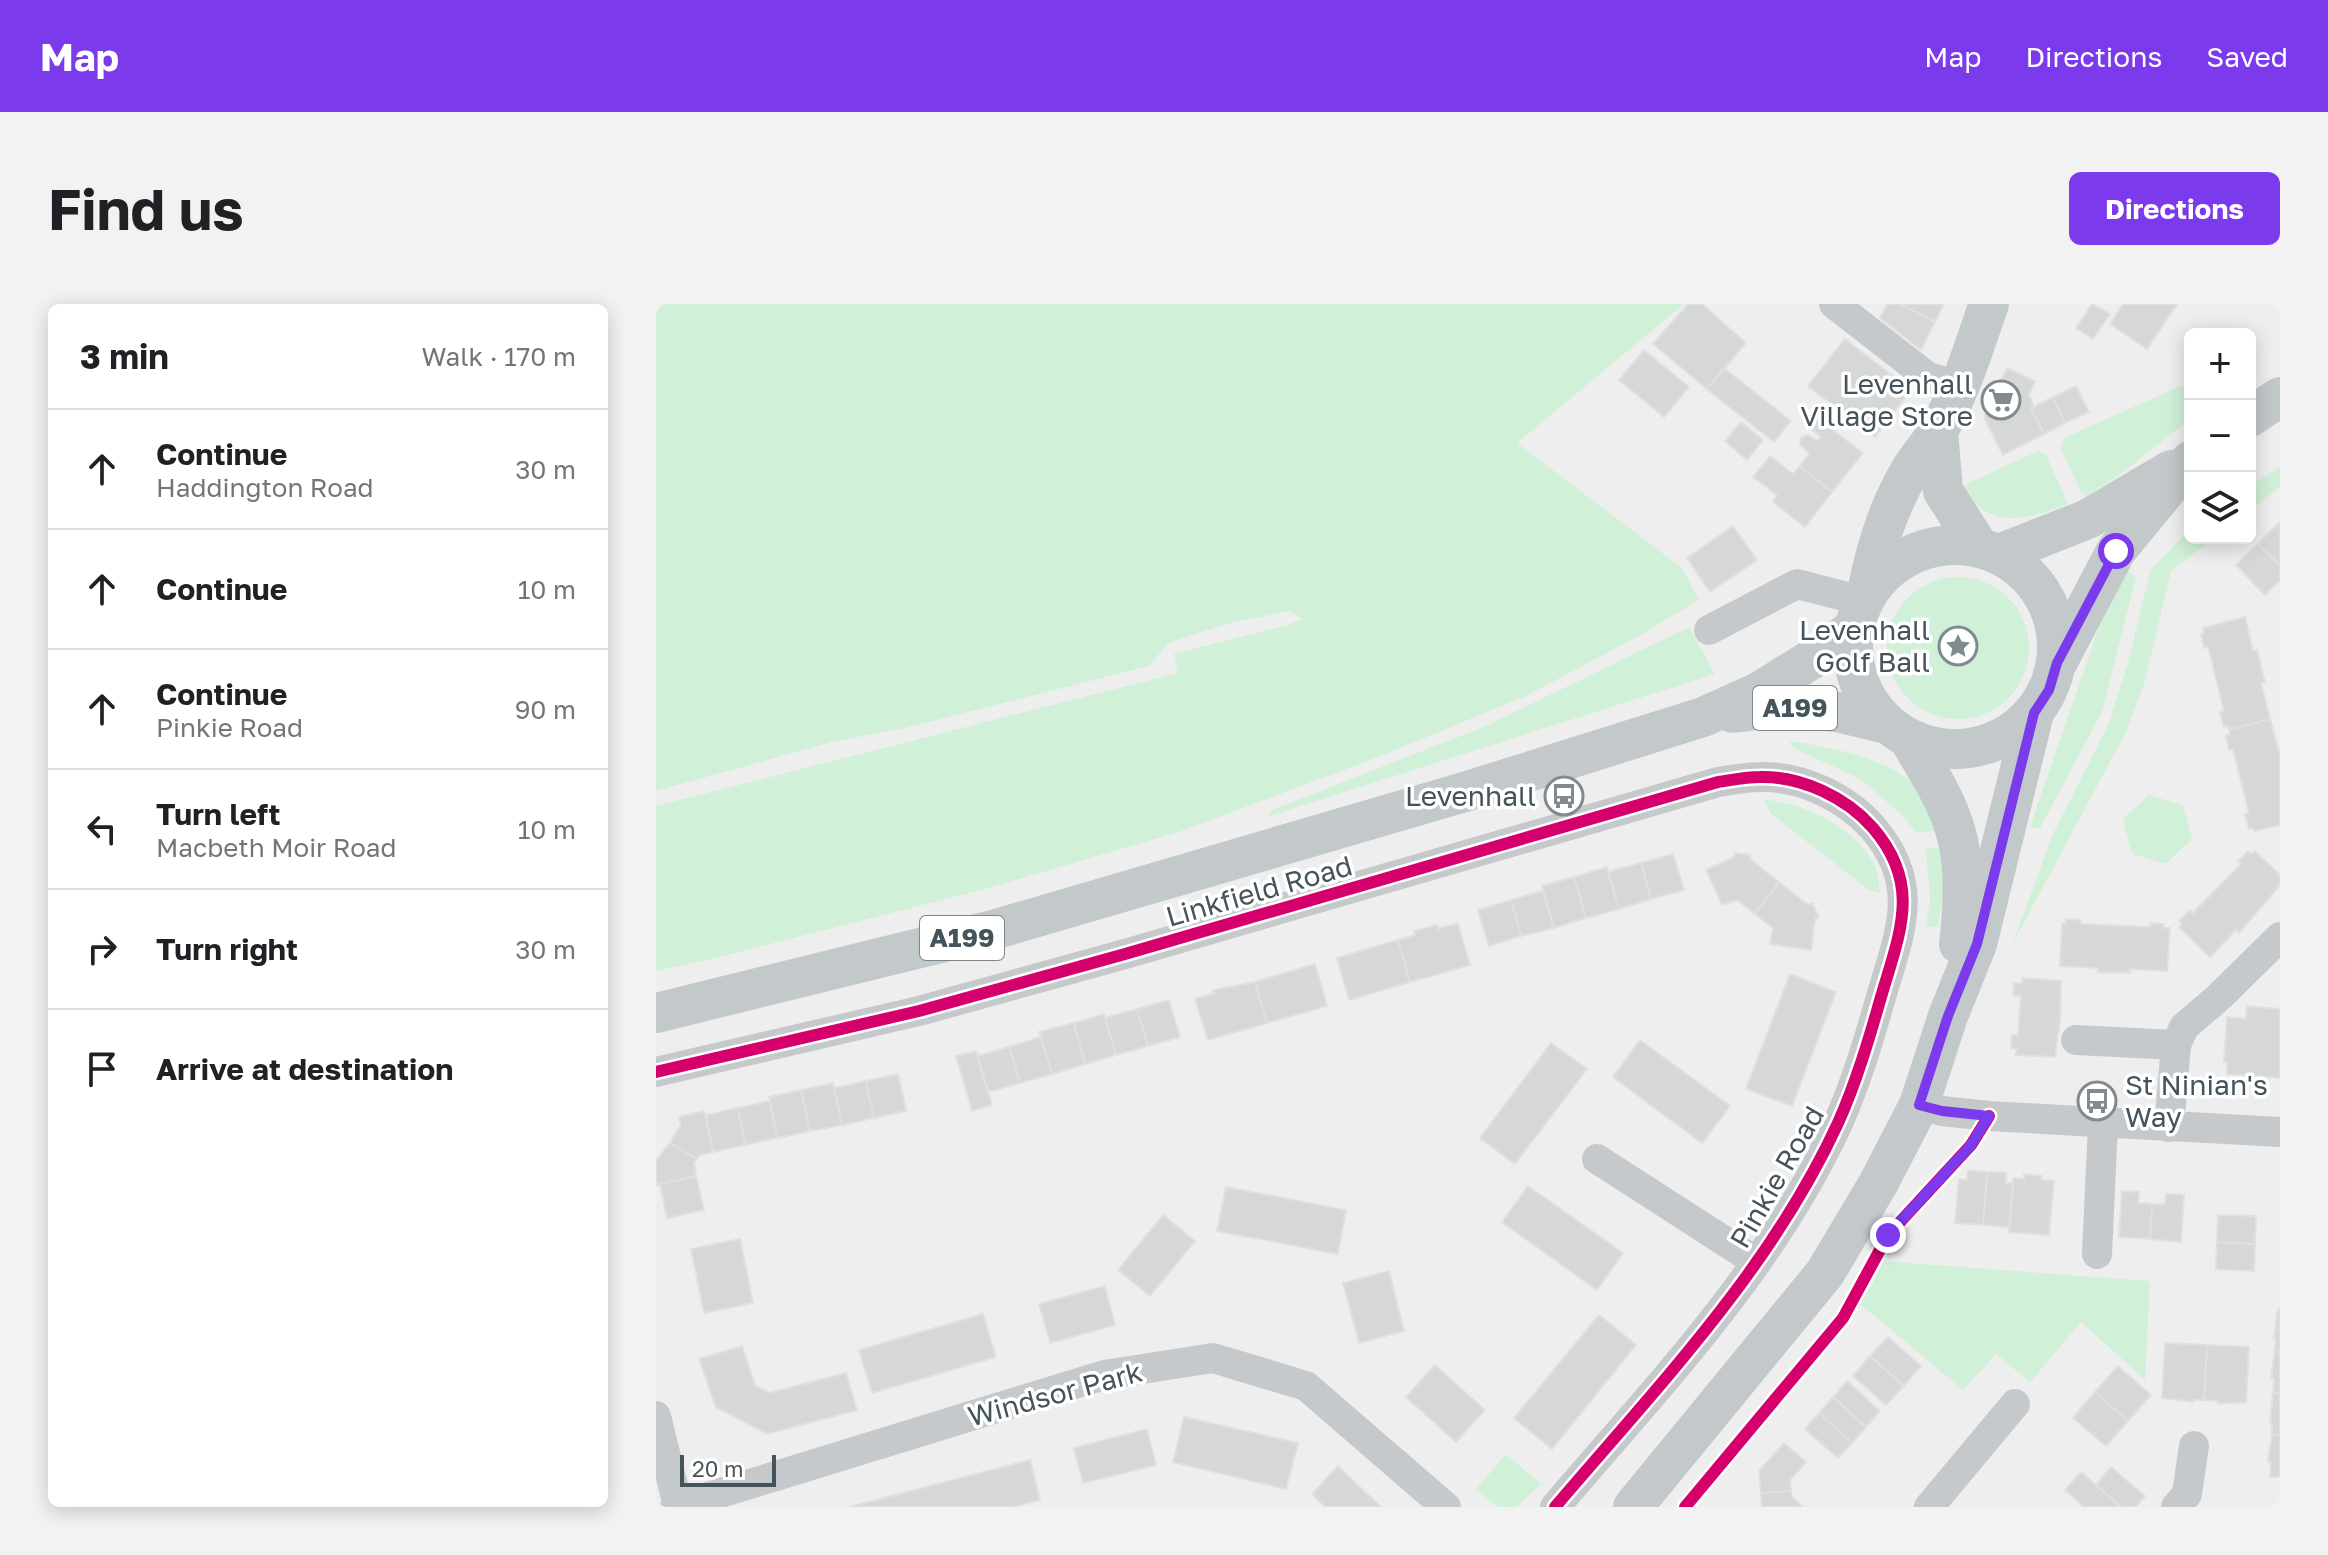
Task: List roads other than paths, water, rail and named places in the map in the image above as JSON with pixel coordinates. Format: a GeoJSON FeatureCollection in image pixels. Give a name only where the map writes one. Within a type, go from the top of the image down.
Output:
{"type":"FeatureCollection","features":[{"type":"Feature","properties":{"kind":"main road"},"geometry":{"type":"LineString","coordinates":[[1861,607],[1884,524],[1909,472],[1938,431],[1959,386],[1989,304]]}},
{"type":"Feature","properties":{"kind":"main road"},"geometry":{"type":"LineString","coordinates":[[2256,413],[2280,397]]}},
{"type":"Feature","properties":{"kind":"main road"},"geometry":{"type":"LineString","coordinates":[[1938,431],[1943,491],[1989,550]]}},
{"type":"Feature","properties":{"kind":"main road","name":"A199"},"geometry":{"type":"LineString","coordinates":[[1989,550],[2088,519],[2184,463]]}},
{"type":"Feature","properties":{"kind":"main road","name":"A199"},"geometry":{"type":"LineString","coordinates":[[2057,663],[2057,630],[2046,598],[2026,572],[1989,550],[1947,545],[1916,552],[1888,569],[1861,607],[1852,654],[1858,680],[1869,704],[1898,732],[1941,749],[1976,748],[2008,735],[2034,713],[2049,690],[2057,663],[2116,551],[2184,467]]}},
{"type":"Feature","properties":{"kind":"main road","name":"Linkfield Road"},"geometry":{"type":"LineString","coordinates":[[656,1013],[993,930],[1461,793],[1703,717],[1759,692],[1812,659],[1861,607]]}},
{"type":"Feature","properties":{"kind":"main road","name":"Linkfield Road"},"geometry":{"type":"LineString","coordinates":[[1703,717],[1780,707],[1837,712],[1898,732]]}},
{"type":"Feature","properties":{"kind":"main road"},"geometry":{"type":"LineString","coordinates":[[1633,1507],[1825,1273],[1878,1184],[1919,1105],[1948,1016],[1977,944],[2034,713]]}},
{"type":"Feature","properties":{"kind":"main road"},"geometry":{"type":"LineString","coordinates":[[1898,732],[1942,795],[1957,834],[1961,872],[1960,940],[1948,1016]]}},
{"type":"Feature","properties":{"kind":"street"},"geometry":{"type":"LineString","coordinates":[[1834,304],[1928,377],[1959,386]]}},
{"type":"Feature","properties":{"kind":"street"},"geometry":{"type":"LineString","coordinates":[[1709,630],[1797,584],[1861,607]]}},
{"type":"Feature","properties":{"kind":"street","name":"Linkfield Road"},"geometry":{"type":"LineString","coordinates":[[656,1072],[919,1011],[1718,782],[1759,776],[1795,780],[1836,798],[1866,820]]}},
{"type":"Feature","properties":{"kind":"street","name":"Pinkie Road"},"geometry":{"type":"LineString","coordinates":[[1555,1507],[1717,1315],[1757,1262],[1838,1123],[1868,1043],[1902,927],[1905,901],[1902,881],[1886,843],[1866,820]]}},
{"type":"Feature","properties":{"kind":"street"},"geometry":{"type":"LineString","coordinates":[[2169,1127],[2176,1045],[2190,1020],[2220,996],[2280,937]]}},
{"type":"Feature","properties":{"kind":"street"},"geometry":{"type":"LineString","coordinates":[[2076,1040],[2176,1045]]}},
{"type":"Feature","properties":{"kind":"street"},"geometry":{"type":"LineString","coordinates":[[1919,1105],[1989,1116],[2280,1132]]}},
{"type":"Feature","properties":{"kind":"street"},"geometry":{"type":"LineString","coordinates":[[2097,1254],[2103,1124]]}},
{"type":"Feature","properties":{"kind":"street"},"geometry":{"type":"LineString","coordinates":[[1597,1159],[1757,1262]]}},
{"type":"Feature","properties":{"kind":"street","name":"Windsor Park"},"geometry":{"type":"LineString","coordinates":[[676,1507],[1104,1375],[1213,1358],[1306,1386],[1446,1507]]}},
{"type":"Feature","properties":{"kind":"street"},"geometry":{"type":"LineString","coordinates":[[1929,1507],[2015,1404]]}},
{"type":"Feature","properties":{"kind":"street"},"geometry":{"type":"LineString","coordinates":[[656,1416],[676,1507]]}},
{"type":"Feature","properties":{"kind":"street"},"geometry":{"type":"LineString","coordinates":[[2176,1507],[2187,1494],[2194,1446]]}},
{"type":"Feature","properties":{"kind":"place","name":"Levenhall Village Store"},"geometry":{"type":"Point","coordinates":[2001,400]}},
{"type":"Feature","properties":{"kind":"place","name":"Levenhall Golf Ball"},"geometry":{"type":"Point","coordinates":[1958,646]}},
{"type":"Feature","properties":{"kind":"place","name":"Levenhall"},"geometry":{"type":"Point","coordinates":[1564,796]}},
{"type":"Feature","properties":{"kind":"place","name":"St Ninian's Way"},"geometry":{"type":"Point","coordinates":[2097,1101]}}]}
